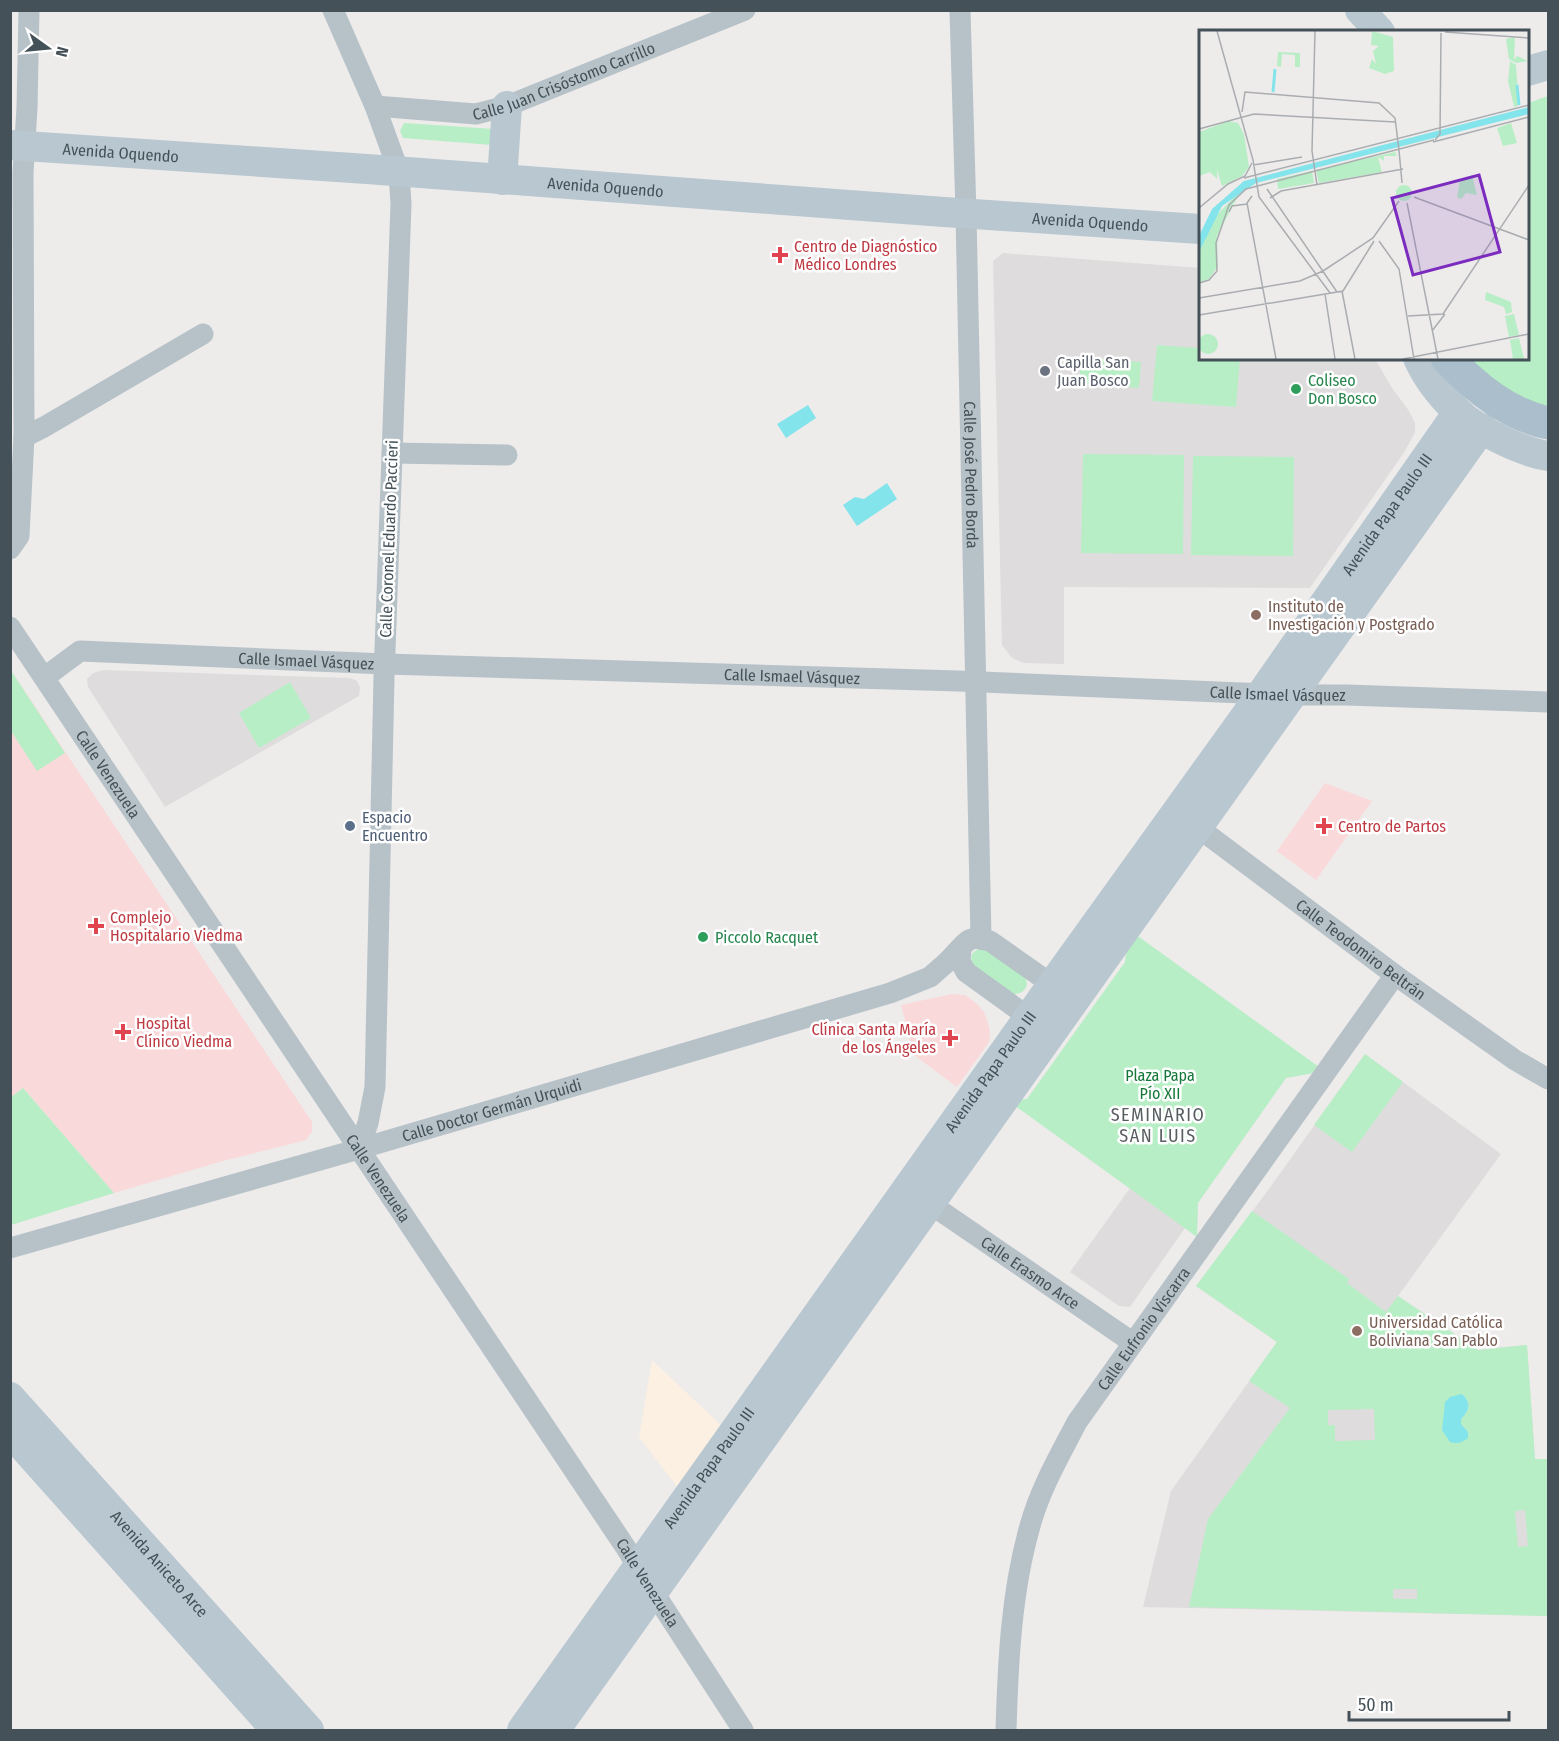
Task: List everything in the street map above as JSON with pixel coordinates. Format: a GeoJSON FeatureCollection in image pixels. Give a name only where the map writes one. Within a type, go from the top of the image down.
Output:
{"type":"FeatureCollection","features":[{"type":"Feature","properties":{"kind":"main road"},"geometry":{"type":"LineString","coordinates":[[1360,10],[1378,30]]}},
{"type":"Feature","properties":{"kind":"main road"},"geometry":{"type":"LineString","coordinates":[[1529,70],[1548,65]]}},
{"type":"Feature","properties":{"kind":"main road"},"geometry":{"type":"LineString","coordinates":[[502,180],[507,106]]}},
{"type":"Feature","properties":{"kind":"main road","name":"Avenida Oquendo"},"geometry":{"type":"LineString","coordinates":[[18,145],[1199,229]]}},
{"type":"Feature","properties":{"kind":"main road"},"geometry":{"type":"LineString","coordinates":[[1419,360],[1438,391],[1470,420],[1512,444],[1548,456]]}},
{"type":"Feature","properties":{"kind":"main road"},"geometry":{"type":"LineString","coordinates":[[1449,360],[1473,385],[1503,406],[1537,421],[1548,423]]}},
{"type":"Feature","properties":{"kind":"main road","name":"Avenida Papa Paulo III"},"geometry":{"type":"LineString","coordinates":[[1188,820],[1262,693],[1470,420]]}},
{"type":"Feature","properties":{"kind":"main road","name":"Avenida Papa Paulo III"},"geometry":{"type":"LineString","coordinates":[[555,1731],[645,1581],[1063,992],[1188,820],[1292,695],[1470,420]]}},
{"type":"Feature","properties":{"kind":"main road","name":"Avenida Papa Paulo III"},"geometry":{"type":"LineString","coordinates":[[522,1731],[645,1581],[929,1203],[1040,1025]]}},
{"type":"Feature","properties":{"kind":"main road","name":"Avenida Aniceto Arce"},"geometry":{"type":"LineString","coordinates":[[10,1398],[309,1731]]}},
{"type":"Feature","properties":{"kind":"main road","name":"Avenida Aniceto Arce"},"geometry":{"type":"LineString","coordinates":[[10,1432],[276,1731]]}},
{"type":"Feature","properties":{"kind":"street"},"geometry":{"type":"LineString","coordinates":[[10,549],[19,536],[24,437],[23,173],[18,145],[29,10]]}},
{"type":"Feature","properties":{"kind":"street","name":"Calle Coronel Eduardo Paccieri"},"geometry":{"type":"LineString","coordinates":[[333,10],[375,106],[399,172],[401,204],[375,1087],[368,1123],[359,1149]]}},
{"type":"Feature","properties":{"kind":"street","name":"Calle Juan Crisóstomo Carrillo"},"geometry":{"type":"LineString","coordinates":[[375,106],[476,114],[507,106],[745,10]]}},
{"type":"Feature","properties":{"kind":"street","name":"Calle José Pedro Borda"},"geometry":{"type":"LineString","coordinates":[[960,10],[981,939]]}},
{"type":"Feature","properties":{"kind":"street"},"geometry":{"type":"LineString","coordinates":[[24,437],[203,334]]}},
{"type":"Feature","properties":{"kind":"street"},"geometry":{"type":"LineString","coordinates":[[392,453],[507,456]]}},
{"type":"Feature","properties":{"kind":"street","name":"Calle Venezuela"},"geometry":{"type":"LineString","coordinates":[[10,627],[615,1531],[743,1731]]}},
{"type":"Feature","properties":{"kind":"street","name":"Calle Ismael Vásquez"},"geometry":{"type":"LineString","coordinates":[[45,677],[80,651],[386,664],[800,667],[976,682],[1292,695],[1359,695],[1548,702]]}},
{"type":"Feature","properties":{"kind":"street","name":"Calle Teodomiro Beltrán"},"geometry":{"type":"LineString","coordinates":[[1188,820],[1395,975],[1515,1060],[1548,1079]]}},
{"type":"Feature","properties":{"kind":"street"},"geometry":{"type":"LineString","coordinates":[[981,939],[990,941],[1063,992]]}},
{"type":"Feature","properties":{"kind":"street","name":"Calle Doctor Germán Urquidi"},"geometry":{"type":"LineString","coordinates":[[10,1248],[359,1149],[890,993],[930,977],[969,940],[981,939]]}},
{"type":"Feature","properties":{"kind":"street"},"geometry":{"type":"LineString","coordinates":[[961,949],[960,962],[966,972],[1040,1025]]}},
{"type":"Feature","properties":{"kind":"street","name":"Calle Eufronio Viscarra"},"geometry":{"type":"LineString","coordinates":[[1006,1731],[1007,1682],[1016,1588],[1030,1526],[1049,1477],[1077,1422],[1395,975]]}},
{"type":"Feature","properties":{"kind":"street","name":"Calle Erasmo Arce"},"geometry":{"type":"LineString","coordinates":[[929,1203],[1132,1342]]}},
{"type":"Feature","properties":{"kind":"shaded area"},"geometry":{"type":"Polygon","coordinates":[[[1003,253],[1199,268],[1199,360],[1376,360],[1409,411],[1415,423],[1415,432],[1405,451],[1310,588],[1064,587],[1064,664],[1024,663],[1012,658],[1002,645],[993,261],[1003,253]]]}},
{"type":"Feature","properties":{"kind":"shaded area","name":"Complejo Hospitalario Viedma"},"geometry":{"type":"Polygon","coordinates":[[[10,669],[312,1122],[312,1132],[306,1140],[223,1161],[114,1193],[23,1088],[11,1097],[10,669]]]}},
{"type":"Feature","properties":{"kind":"shaded area"},"geometry":{"type":"Polygon","coordinates":[[[104,670],[350,678],[357,681],[360,687],[359,696],[165,807],[88,687],[87,679],[93,673],[104,670]]]}},
{"type":"Feature","properties":{"kind":"shaded area","name":"Centro de Partos"},"geometry":{"type":"Polygon","coordinates":[[[1325,783],[1372,801],[1316,880],[1277,851],[1325,783]]]}},
{"type":"Feature","properties":{"kind":"shaded area","name":"Clínica Santa María de los Ángeles"},"geometry":{"type":"Polygon","coordinates":[[[952,994],[965,995],[976,1003],[984,1012],[990,1033],[989,1042],[957,1087],[914,1055],[901,1005],[952,994]]]}},
{"type":"Feature","properties":{"kind":"shaded area","name":"Universidad Católica Boliviana San Pablo"},"geometry":{"type":"Polygon","coordinates":[[[1365,1054],[1501,1154],[1398,1296],[1478,1350],[1527,1345],[1535,1459],[1548,1459],[1548,1616],[1143,1607],[1171,1491],[1277,1342],[1196,1286],[1266,1193],[1365,1054]]]}},
{"type":"Feature","properties":{"kind":"shaded area"},"geometry":{"type":"Polygon","coordinates":[[[1130,1188],[1185,1228],[1130,1307],[1119,1306],[1070,1272],[1130,1188]]]}},
{"type":"Feature","properties":{"kind":"shaded area"},"geometry":{"type":"Polygon","coordinates":[[[652,1360],[721,1425],[678,1488],[639,1437],[652,1360]]]}},
{"type":"Feature","properties":{"kind":"green space"},"geometry":{"type":"Polygon","coordinates":[[[1548,96],[1548,412],[1519,401],[1467,360],[1529,360],[1529,103],[1548,96]]]}},
{"type":"Feature","properties":{"kind":"green space"},"geometry":{"type":"Polygon","coordinates":[[[404,123],[494,129],[492,145],[403,138],[400,131],[404,123]]]}},
{"type":"Feature","properties":{"kind":"green space"},"geometry":{"type":"Polygon","coordinates":[[[1157,345],[1199,348],[1199,360],[1240,360],[1236,407],[1152,401],[1157,345]]]}},
{"type":"Feature","properties":{"kind":"green space"},"geometry":{"type":"Polygon","coordinates":[[[1081,357],[1141,362],[1139,388],[1079,383],[1081,357]]]}},
{"type":"Feature","properties":{"kind":"green space"},"geometry":{"type":"Polygon","coordinates":[[[1083,454],[1184,455],[1183,554],[1081,553],[1083,454]]]}},
{"type":"Feature","properties":{"kind":"green space"},"geometry":{"type":"Polygon","coordinates":[[[1193,456],[1294,457],[1293,556],[1191,555],[1193,456]]]}},
{"type":"Feature","properties":{"kind":"green space"},"geometry":{"type":"Polygon","coordinates":[[[10,669],[65,753],[37,771],[11,731],[10,669]]]}},
{"type":"Feature","properties":{"kind":"green space"},"geometry":{"type":"Polygon","coordinates":[[[290,682],[311,718],[259,748],[239,713],[290,682]]]}},
{"type":"Feature","properties":{"kind":"green space","name":"Plaza Papa Pío XII"},"geometry":{"type":"Polygon","coordinates":[[[1135,934],[1319,1067],[1314,1073],[1286,1078],[1198,1203],[1197,1237],[1014,1105],[1017,1100],[1027,1099],[1125,962],[1127,945],[1135,934]]]}},
{"type":"Feature","properties":{"kind":"green space"},"geometry":{"type":"Polygon","coordinates":[[[984,948],[1025,976],[1027,984],[1022,992],[1014,994],[975,968],[971,957],[976,950],[984,948]]]}},
{"type":"Feature","properties":{"kind":"green space"},"geometry":{"type":"Polygon","coordinates":[[[1365,1054],[1403,1082],[1352,1152],[1314,1125],[1365,1054]]]}},
{"type":"Feature","properties":{"kind":"green space"},"geometry":{"type":"Polygon","coordinates":[[[23,1088],[114,1193],[11,1225],[11,1097],[23,1088]]]}},
{"type":"Feature","properties":{"kind":"green space","name":"Universidad Católica Boliviana San Pablo"},"geometry":{"type":"Polygon","coordinates":[[[1252,1211],[1349,1279],[1347,1283],[1386,1312],[1398,1296],[1478,1350],[1527,1345],[1535,1459],[1548,1459],[1548,1616],[1189,1607],[1208,1519],[1290,1408],[1249,1381],[1277,1342],[1196,1286],[1252,1211]],[[1462,1394],[1456,1444],[1465,1428],[1461,1424],[1461,1419],[1468,1407],[1462,1394]],[[1374,1409],[1328,1410],[1328,1425],[1335,1425],[1335,1441],[1375,1440],[1374,1409]],[[1525,1510],[1515,1511],[1518,1547],[1528,1546],[1525,1510]],[[1393,1589],[1393,1599],[1417,1599],[1417,1589],[1393,1589]]]}},
{"type":"Feature","properties":{"kind":"water"},"geometry":{"type":"Polygon","coordinates":[[[808,405],[816,418],[786,438],[777,424],[808,405]]]}},
{"type":"Feature","properties":{"kind":"water"},"geometry":{"type":"Polygon","coordinates":[[[887,483],[897,499],[857,526],[843,505],[855,497],[864,499],[887,483]]]}},
{"type":"Feature","properties":{"kind":"water"},"geometry":{"type":"Polygon","coordinates":[[[1462,1394],[1468,1407],[1461,1419],[1461,1424],[1468,1432],[1468,1438],[1462,1442],[1453,1443],[1442,1430],[1445,1402],[1450,1397],[1462,1394]]]}},
{"type":"Feature","properties":{"kind":"place","name":"Centro de Diagnóstico Médico Londres"},"geometry":{"type":"Point","coordinates":[780,255]}},
{"type":"Feature","properties":{"kind":"place","name":"Capilla San Juan Bosco"},"geometry":{"type":"Point","coordinates":[1045,371]}},
{"type":"Feature","properties":{"kind":"place","name":"Coliseo Don Bosco"},"geometry":{"type":"Point","coordinates":[1296,389]}},
{"type":"Feature","properties":{"kind":"place","name":"Instituto de Investigación y Postgrado"},"geometry":{"type":"Point","coordinates":[1256,615]}},
{"type":"Feature","properties":{"kind":"place","name":"Espacio Encuentro"},"geometry":{"type":"Point","coordinates":[350,826]}},
{"type":"Feature","properties":{"kind":"place","name":"Centro de Partos"},"geometry":{"type":"Point","coordinates":[1324,826]}},
{"type":"Feature","properties":{"kind":"place","name":"Complejo Hospitalario Viedma"},"geometry":{"type":"Point","coordinates":[96,926]}},
{"type":"Feature","properties":{"kind":"place","name":"Piccolo Racquet"},"geometry":{"type":"Point","coordinates":[703,937]}},
{"type":"Feature","properties":{"kind":"place","name":"Hospital Clínico Viedma"},"geometry":{"type":"Point","coordinates":[123,1032]}},
{"type":"Feature","properties":{"kind":"place","name":"Clínica Santa María de los Ángeles"},"geometry":{"type":"Point","coordinates":[950,1038]}},
{"type":"Feature","properties":{"kind":"place","name":"Universidad Católica Boliviana San Pablo"},"geometry":{"type":"Point","coordinates":[1357,1331]}},
{"type":"Feature","properties":{"kind":"district","name":"SEMINARIO SAN LUIS"},"geometry":{"type":"Point","coordinates":[1158,1125]}}]}
